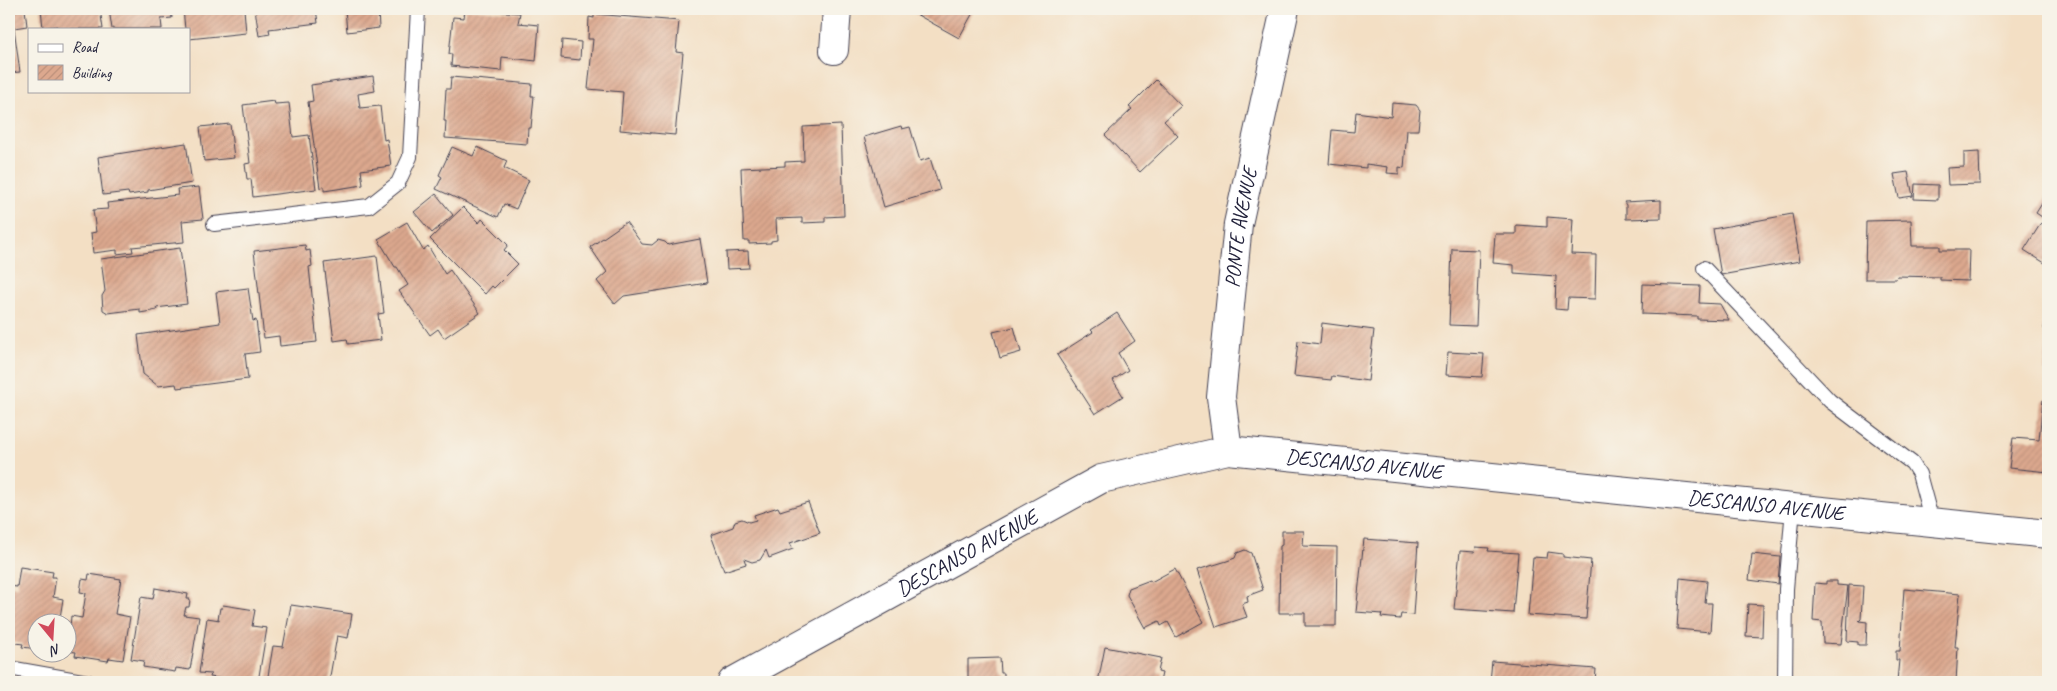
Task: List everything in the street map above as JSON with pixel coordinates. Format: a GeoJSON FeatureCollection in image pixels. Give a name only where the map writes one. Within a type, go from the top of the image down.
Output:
{"type":"FeatureCollection","features":[{"type":"Feature","properties":{"kind":"street"},"geometry":{"type":"LineString","coordinates":[[834,50],[837,9]]}},
{"type":"Feature","properties":{"kind":"street","name":"PONTE AVENUE"},"geometry":{"type":"LineString","coordinates":[[1228,450],[1221,397],[1238,224],[1285,9]]}},
{"type":"Feature","properties":{"kind":"street","name":"DESCANSO AVENUE"},"geometry":{"type":"LineString","coordinates":[[732,682],[1102,479],[1228,450],[2048,534]]}},
{"type":"Feature","properties":{"kind":"lane"},"geometry":{"type":"LineString","coordinates":[[214,224],[368,206],[398,183],[410,157],[418,9]]}},
{"type":"Feature","properties":{"kind":"lane"},"geometry":{"type":"LineString","coordinates":[[1704,268],[1830,401],[1912,463],[1919,474],[1932,522]]}},
{"type":"Feature","properties":{"kind":"lane"},"geometry":{"type":"LineString","coordinates":[[1785,682],[1786,589],[1793,508]]}},
{"type":"Feature","properties":{"kind":"lane"},"geometry":{"type":"LineString","coordinates":[[9,668],[88,682]]}},
{"type":"Feature","properties":{"kind":"building"},"geometry":{"type":"Polygon","coordinates":[[[9,9],[25,9],[27,26],[14,28],[20,72],[9,73],[9,9]]]}},
{"type":"Feature","properties":{"kind":"building"},"geometry":{"type":"Polygon","coordinates":[[[41,9],[100,9],[103,28],[57,28],[57,26],[43,28],[41,9]]]}},
{"type":"Feature","properties":{"kind":"building"},"geometry":{"type":"Polygon","coordinates":[[[109,9],[171,9],[172,18],[161,19],[162,28],[112,28],[109,9]]]}},
{"type":"Feature","properties":{"kind":"building"},"geometry":{"type":"Polygon","coordinates":[[[183,9],[244,9],[246,33],[190,39],[190,28],[185,28],[183,9]]]}},
{"type":"Feature","properties":{"kind":"building"},"geometry":{"type":"Polygon","coordinates":[[[255,9],[316,9],[318,23],[269,29],[270,34],[259,36],[255,9]]]}},
{"type":"Feature","properties":{"kind":"building"},"geometry":{"type":"Polygon","coordinates":[[[345,9],[380,9],[378,11],[379,28],[347,32],[345,9]]]}},
{"type":"Feature","properties":{"kind":"building"},"geometry":{"type":"Polygon","coordinates":[[[465,9],[520,13],[518,23],[539,25],[536,61],[502,57],[501,71],[451,66],[452,54],[449,54],[453,17],[464,18],[465,9]]]}},
{"type":"Feature","properties":{"kind":"building"},"geometry":{"type":"Polygon","coordinates":[[[917,9],[975,9],[959,38],[914,13],[917,9]]]}},
{"type":"Feature","properties":{"kind":"building"},"geometry":{"type":"Polygon","coordinates":[[[594,14],[679,21],[676,52],[683,53],[675,135],[620,130],[623,92],[588,89],[593,39],[588,39],[589,17],[594,18],[594,14]]]}},
{"type":"Feature","properties":{"kind":"building"},"geometry":{"type":"Polygon","coordinates":[[[562,40],[581,42],[580,60],[561,58],[562,40]]]}},
{"type":"Feature","properties":{"kind":"building"},"geometry":{"type":"Polygon","coordinates":[[[373,76],[375,91],[358,94],[360,108],[380,106],[384,140],[387,139],[391,166],[361,170],[363,185],[324,191],[324,187],[320,188],[308,102],[313,101],[311,85],[373,76]]]}},
{"type":"Feature","properties":{"kind":"building"},"geometry":{"type":"Polygon","coordinates":[[[451,77],[532,84],[531,96],[534,96],[531,128],[528,128],[527,144],[445,138],[446,89],[450,89],[451,77]]]}},
{"type":"Feature","properties":{"kind":"building"},"geometry":{"type":"Polygon","coordinates":[[[1156,80],[1181,106],[1164,121],[1178,136],[1140,172],[1105,135],[1132,109],[1129,107],[1156,80]]]}},
{"type":"Feature","properties":{"kind":"building"},"geometry":{"type":"Polygon","coordinates":[[[274,101],[275,104],[289,103],[293,137],[309,135],[316,189],[253,197],[251,179],[247,179],[245,164],[250,163],[243,105],[274,101]]]}},
{"type":"Feature","properties":{"kind":"building"},"geometry":{"type":"Polygon","coordinates":[[[1392,103],[1416,105],[1420,110],[1418,130],[1407,130],[1404,168],[1399,167],[1399,174],[1387,173],[1388,167],[1366,164],[1366,168],[1329,164],[1332,130],[1354,132],[1356,112],[1391,117],[1392,103]]]}},
{"type":"Feature","properties":{"kind":"building"},"geometry":{"type":"Polygon","coordinates":[[[230,124],[234,158],[204,161],[200,127],[230,124]]]}},
{"type":"Feature","properties":{"kind":"building"},"geometry":{"type":"Polygon","coordinates":[[[841,125],[844,216],[825,217],[825,222],[802,223],[802,218],[776,219],[777,240],[771,241],[771,243],[749,244],[749,241],[744,241],[741,168],[785,166],[785,162],[804,161],[803,127],[841,125]]]}},
{"type":"Feature","properties":{"kind":"building"},"geometry":{"type":"Polygon","coordinates":[[[901,126],[902,129],[910,127],[920,161],[930,158],[940,190],[884,207],[864,137],[901,126]]]}},
{"type":"Feature","properties":{"kind":"building"},"geometry":{"type":"Polygon","coordinates":[[[186,143],[192,183],[129,195],[128,192],[103,195],[98,157],[186,143]]]}},
{"type":"Feature","properties":{"kind":"building"},"geometry":{"type":"Polygon","coordinates":[[[452,147],[473,156],[477,147],[507,161],[504,168],[529,180],[516,209],[504,204],[498,217],[436,189],[442,177],[439,175],[452,147]]]}},
{"type":"Feature","properties":{"kind":"building"},"geometry":{"type":"Polygon","coordinates":[[[1979,152],[1980,184],[1948,185],[1947,168],[1964,167],[1964,153],[1979,152]]]}},
{"type":"Feature","properties":{"kind":"building"},"geometry":{"type":"Polygon","coordinates":[[[1908,172],[1913,196],[1899,198],[1894,174],[1908,172]]]}},
{"type":"Feature","properties":{"kind":"building"},"geometry":{"type":"Polygon","coordinates":[[[1915,184],[1938,185],[1938,200],[1914,199],[1915,184]]]}},
{"type":"Feature","properties":{"kind":"building"},"geometry":{"type":"Polygon","coordinates":[[[199,187],[203,219],[182,221],[184,242],[132,247],[133,252],[117,254],[117,250],[93,253],[91,233],[96,232],[93,210],[108,209],[107,203],[178,195],[177,189],[199,187]]]}},
{"type":"Feature","properties":{"kind":"building"},"geometry":{"type":"Polygon","coordinates":[[[436,194],[453,215],[432,233],[414,212],[436,194]]]}},
{"type":"Feature","properties":{"kind":"building"},"geometry":{"type":"Polygon","coordinates":[[[2048,194],[2048,221],[2036,213],[2048,194]]]}},
{"type":"Feature","properties":{"kind":"building"},"geometry":{"type":"Polygon","coordinates":[[[1661,200],[1661,218],[1626,219],[1626,205],[1624,202],[1661,200]]]}},
{"type":"Feature","properties":{"kind":"building"},"geometry":{"type":"Polygon","coordinates":[[[463,207],[479,223],[482,219],[508,245],[504,250],[518,264],[494,288],[492,286],[485,294],[430,239],[463,207]]]}},
{"type":"Feature","properties":{"kind":"building"},"geometry":{"type":"Polygon","coordinates":[[[1792,214],[1800,261],[1721,275],[1713,229],[1792,214]]]}},
{"type":"Feature","properties":{"kind":"building"},"geometry":{"type":"Polygon","coordinates":[[[1547,217],[1573,219],[1571,254],[1596,255],[1595,299],[1568,298],[1567,310],[1555,309],[1556,276],[1514,273],[1514,265],[1493,263],[1495,234],[1516,234],[1516,225],[1547,227],[1547,217]]]}},
{"type":"Feature","properties":{"kind":"building"},"geometry":{"type":"Polygon","coordinates":[[[1911,220],[1912,246],[1940,246],[1940,250],[1969,250],[1968,281],[1940,280],[1940,277],[1897,276],[1896,279],[1865,279],[1866,221],[1911,220]]]}},
{"type":"Feature","properties":{"kind":"building"},"geometry":{"type":"Polygon","coordinates":[[[407,222],[423,250],[428,246],[445,274],[450,270],[480,313],[444,338],[438,329],[430,335],[399,291],[408,285],[378,239],[407,222]]]}},
{"type":"Feature","properties":{"kind":"building"},"geometry":{"type":"Polygon","coordinates":[[[626,222],[642,244],[652,245],[658,240],[668,245],[700,239],[707,283],[624,296],[615,304],[597,281],[607,272],[590,247],[626,222]]]}},
{"type":"Feature","properties":{"kind":"building"},"geometry":{"type":"Polygon","coordinates":[[[2041,223],[2048,227],[2048,265],[2024,250],[2041,223]]]}},
{"type":"Feature","properties":{"kind":"building"},"geometry":{"type":"Polygon","coordinates":[[[305,245],[306,251],[310,250],[312,266],[309,267],[317,342],[280,346],[279,336],[264,338],[254,251],[305,245]]]}},
{"type":"Feature","properties":{"kind":"building"},"geometry":{"type":"Polygon","coordinates":[[[180,248],[187,304],[156,308],[157,310],[140,313],[140,309],[108,313],[103,310],[102,296],[105,291],[101,259],[180,248]]]}},
{"type":"Feature","properties":{"kind":"building"},"geometry":{"type":"Polygon","coordinates":[[[1452,249],[1479,250],[1476,326],[1449,325],[1452,249]]]}},
{"type":"Feature","properties":{"kind":"building"},"geometry":{"type":"Polygon","coordinates":[[[748,251],[749,268],[727,269],[726,252],[748,251]]]}},
{"type":"Feature","properties":{"kind":"building"},"geometry":{"type":"Polygon","coordinates":[[[377,256],[384,313],[378,314],[381,340],[348,344],[347,339],[334,341],[324,263],[377,256]]]}},
{"type":"Feature","properties":{"kind":"building"},"geometry":{"type":"Polygon","coordinates":[[[1643,284],[1700,286],[1699,303],[1720,304],[1729,320],[1697,319],[1697,316],[1642,314],[1643,284]]]}},
{"type":"Feature","properties":{"kind":"building"},"geometry":{"type":"Polygon","coordinates":[[[248,288],[253,321],[256,320],[260,352],[245,354],[248,379],[177,388],[176,384],[158,386],[143,374],[138,335],[220,323],[216,292],[248,288]]]}},
{"type":"Feature","properties":{"kind":"building"},"geometry":{"type":"Polygon","coordinates":[[[2046,309],[2048,309],[2048,330],[2044,329],[2046,309]]]}},
{"type":"Feature","properties":{"kind":"building"},"geometry":{"type":"Polygon","coordinates":[[[1117,313],[1135,341],[1118,353],[1128,370],[1113,380],[1123,396],[1095,414],[1057,355],[1093,332],[1091,330],[1117,313]]]}},
{"type":"Feature","properties":{"kind":"building"},"geometry":{"type":"Polygon","coordinates":[[[1322,323],[1374,330],[1368,381],[1332,376],[1331,380],[1294,376],[1298,341],[1320,344],[1322,323]]]}},
{"type":"Feature","properties":{"kind":"building"},"geometry":{"type":"Polygon","coordinates":[[[1014,327],[1021,352],[1000,358],[993,332],[1014,327]]]}},
{"type":"Feature","properties":{"kind":"building"},"geometry":{"type":"Polygon","coordinates":[[[2048,345],[2048,372],[2044,371],[2048,345]]]}},
{"type":"Feature","properties":{"kind":"building"},"geometry":{"type":"Polygon","coordinates":[[[1448,352],[1484,354],[1482,377],[1446,375],[1448,352]]]}},
{"type":"Feature","properties":{"kind":"building"},"geometry":{"type":"Polygon","coordinates":[[[2043,400],[2048,400],[2048,472],[2009,468],[2013,438],[2039,440],[2043,400]]]}},
{"type":"Feature","properties":{"kind":"building"},"geometry":{"type":"Polygon","coordinates":[[[808,502],[820,533],[790,543],[793,549],[769,558],[766,550],[760,560],[752,562],[744,559],[746,564],[724,571],[711,535],[733,527],[735,521],[742,519],[749,522],[756,520],[754,515],[778,507],[780,511],[808,502]]]}},
{"type":"Feature","properties":{"kind":"building"},"geometry":{"type":"Polygon","coordinates":[[[1282,531],[1304,531],[1303,546],[1337,547],[1336,626],[1305,626],[1305,613],[1279,613],[1282,531]]]}},
{"type":"Feature","properties":{"kind":"building"},"geometry":{"type":"Polygon","coordinates":[[[1364,539],[1418,543],[1413,615],[1401,614],[1400,619],[1381,617],[1382,614],[1356,612],[1364,539]]]}},
{"type":"Feature","properties":{"kind":"building"},"geometry":{"type":"Polygon","coordinates":[[[1476,547],[1489,548],[1488,551],[1518,553],[1513,613],[1454,609],[1460,551],[1475,552],[1476,547]]]}},
{"type":"Feature","properties":{"kind":"building"},"geometry":{"type":"Polygon","coordinates":[[[1245,550],[1251,553],[1263,590],[1247,596],[1248,602],[1242,604],[1247,617],[1216,627],[1197,570],[1235,558],[1237,553],[1245,550]]]}},
{"type":"Feature","properties":{"kind":"building"},"geometry":{"type":"Polygon","coordinates":[[[1548,552],[1563,554],[1563,557],[1591,560],[1586,619],[1528,615],[1533,557],[1547,558],[1548,552]]]}},
{"type":"Feature","properties":{"kind":"building"},"geometry":{"type":"Polygon","coordinates":[[[1752,554],[1780,557],[1778,584],[1749,580],[1752,554]]]}},
{"type":"Feature","properties":{"kind":"building"},"geometry":{"type":"Polygon","coordinates":[[[20,567],[53,572],[52,577],[56,577],[53,597],[63,599],[61,614],[28,614],[28,648],[22,647],[23,644],[9,642],[12,622],[9,621],[9,586],[17,587],[20,567]]]}},
{"type":"Feature","properties":{"kind":"building"},"geometry":{"type":"Polygon","coordinates":[[[1175,569],[1203,622],[1176,637],[1168,622],[1161,626],[1159,621],[1145,628],[1127,595],[1129,588],[1150,580],[1151,582],[1175,569]]]}},
{"type":"Feature","properties":{"kind":"building"},"geometry":{"type":"Polygon","coordinates":[[[89,574],[121,579],[115,614],[130,617],[123,660],[109,658],[108,661],[78,656],[78,617],[82,618],[86,593],[80,592],[82,579],[88,580],[89,574]]]}},
{"type":"Feature","properties":{"kind":"building"},"geometry":{"type":"Polygon","coordinates":[[[1680,578],[1707,581],[1705,603],[1712,603],[1710,632],[1677,629],[1680,578]]]}},
{"type":"Feature","properties":{"kind":"building"},"geometry":{"type":"Polygon","coordinates":[[[1826,581],[1837,581],[1837,585],[1848,586],[1841,644],[1823,643],[1822,622],[1813,621],[1815,583],[1826,584],[1826,581]]]}},
{"type":"Feature","properties":{"kind":"building"},"geometry":{"type":"Polygon","coordinates":[[[1849,585],[1863,586],[1861,619],[1859,621],[1867,622],[1866,645],[1858,645],[1858,642],[1847,641],[1849,585]]]}},
{"type":"Feature","properties":{"kind":"building"},"geometry":{"type":"Polygon","coordinates":[[[155,588],[188,594],[187,599],[190,599],[189,607],[186,607],[184,615],[199,617],[190,670],[176,668],[175,672],[143,667],[144,661],[131,659],[141,597],[153,599],[155,588]]]}},
{"type":"Feature","properties":{"kind":"building"},"geometry":{"type":"Polygon","coordinates":[[[1904,589],[1960,594],[1955,647],[1958,647],[1956,682],[1897,681],[1899,660],[1896,660],[1896,651],[1900,651],[1904,589]]]}},
{"type":"Feature","properties":{"kind":"building"},"geometry":{"type":"Polygon","coordinates":[[[1748,604],[1763,605],[1762,637],[1746,636],[1748,604]]]}},
{"type":"Feature","properties":{"kind":"building"},"geometry":{"type":"Polygon","coordinates":[[[223,605],[255,610],[252,626],[267,628],[258,682],[243,680],[243,682],[210,677],[211,674],[199,673],[207,618],[220,620],[218,619],[220,608],[223,605]]]}},
{"type":"Feature","properties":{"kind":"building"},"geometry":{"type":"Polygon","coordinates":[[[291,605],[352,614],[348,638],[337,636],[329,682],[267,682],[273,646],[283,647],[291,605]]]}},
{"type":"Feature","properties":{"kind":"building"},"geometry":{"type":"Polygon","coordinates":[[[1105,647],[1161,658],[1158,672],[1162,673],[1160,682],[1098,682],[1105,647]]]}},
{"type":"Feature","properties":{"kind":"building"},"geometry":{"type":"Polygon","coordinates":[[[1000,658],[1004,682],[968,682],[968,659],[1000,658]]]}},
{"type":"Feature","properties":{"kind":"building"},"geometry":{"type":"Polygon","coordinates":[[[1492,661],[1596,669],[1595,682],[1490,682],[1492,661]]]}}]}
